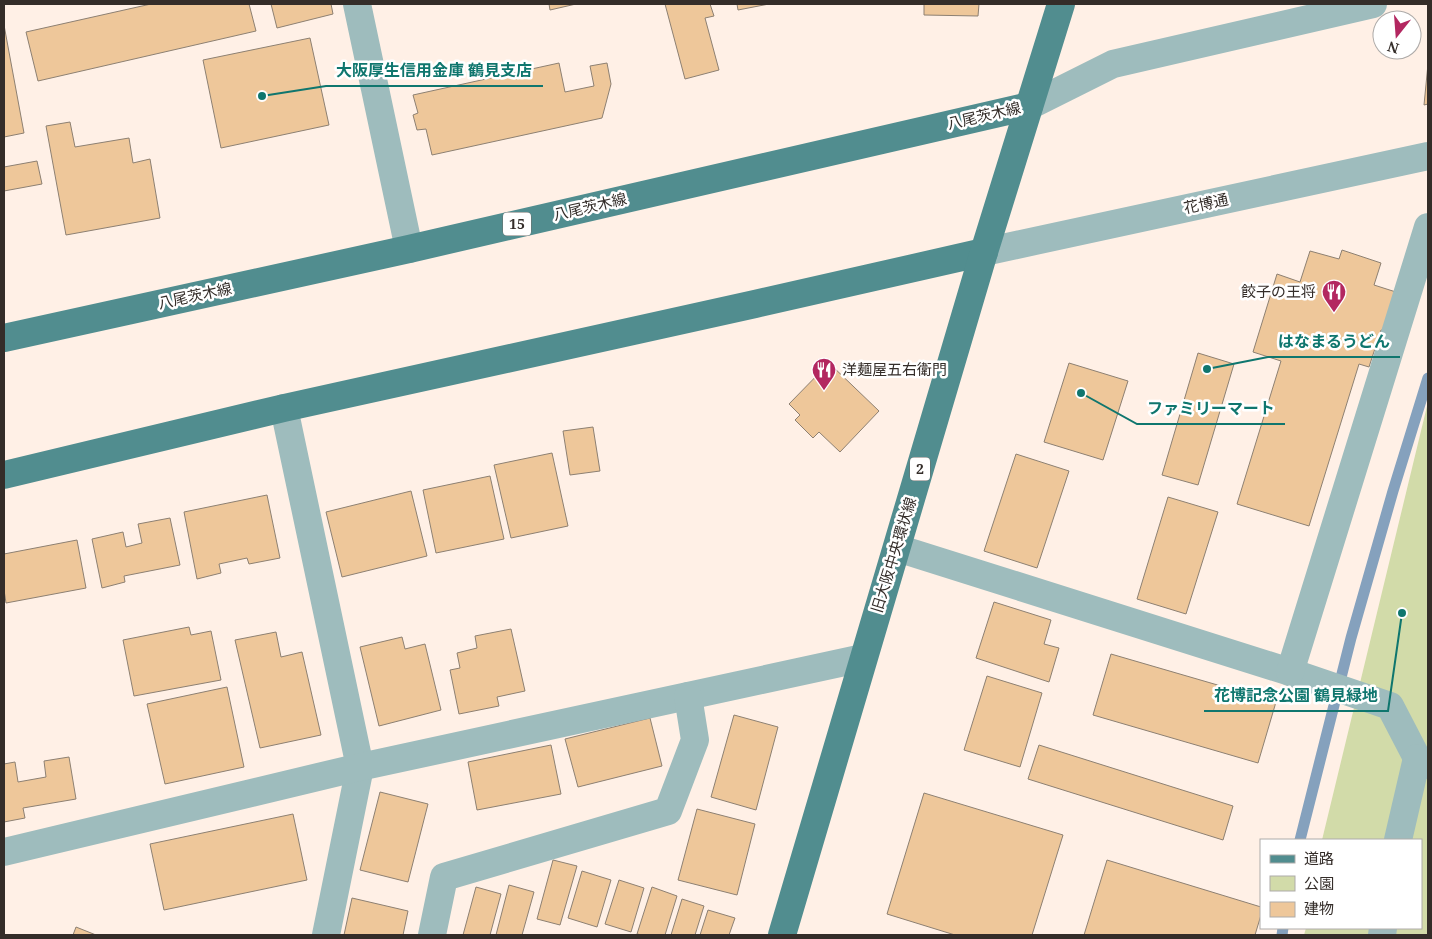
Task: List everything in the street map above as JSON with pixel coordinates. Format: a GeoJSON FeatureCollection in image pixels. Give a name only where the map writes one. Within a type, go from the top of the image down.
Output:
{"type":"FeatureCollection","features":[{"type":"Feature","properties":{"kind":"main road","name":"旧大阪中央環状線"},"geometry":{"type":"LineString","coordinates":[[782,935],[984,252],[1061,4]]}},
{"type":"Feature","properties":{"kind":"main road","name":"八尾茨木線"},"geometry":{"type":"LineString","coordinates":[[4,338],[409,249],[1029,106]]}},
{"type":"Feature","properties":{"kind":"main road"},"geometry":{"type":"LineString","coordinates":[[4,475],[284,408],[984,252]]}},
{"type":"Feature","properties":{"kind":"street"},"geometry":{"type":"LineString","coordinates":[[357,4],[409,249]]}},
{"type":"Feature","properties":{"kind":"street"},"geometry":{"type":"LineString","coordinates":[[1029,106],[1113,64],[1373,4]]}},
{"type":"Feature","properties":{"kind":"street","name":"花博通"},"geometry":{"type":"LineString","coordinates":[[984,252],[1428,156]]}},
{"type":"Feature","properties":{"kind":"street"},"geometry":{"type":"LineString","coordinates":[[1301,676],[1428,226]]}},
{"type":"Feature","properties":{"kind":"street"},"geometry":{"type":"LineString","coordinates":[[284,408],[360,767],[326,935]]}},
{"type":"Feature","properties":{"kind":"street"},"geometry":{"type":"LineString","coordinates":[[897,548],[1390,706],[1423,761],[1398,839]]}},
{"type":"Feature","properties":{"kind":"street"},"geometry":{"type":"LineString","coordinates":[[5,855],[360,767],[863,658]]}},
{"type":"Feature","properties":{"kind":"street"},"geometry":{"type":"LineString","coordinates":[[432,935],[444,877],[668,811],[695,740],[688,696]]}},
{"type":"Feature","properties":{"kind":"green space"},"geometry":{"type":"Polygon","coordinates":[[[1428,402],[1428,935],[1304,935],[1306,929],[1422,929],[1422,839],[1322,839],[1428,402]]]}},
{"type":"Feature","properties":{"kind":"building"},"geometry":{"type":"Polygon","coordinates":[[[151,4],[249,4],[256,31],[38,81],[26,32],[151,4]]]}},
{"type":"Feature","properties":{"kind":"building"},"geometry":{"type":"Polygon","coordinates":[[[271,4],[331,4],[333,14],[277,28],[271,4]]]}},
{"type":"Feature","properties":{"kind":"building"},"geometry":{"type":"Polygon","coordinates":[[[549,4],[576,4],[550,10],[549,4]]]}},
{"type":"Feature","properties":{"kind":"building"},"geometry":{"type":"Polygon","coordinates":[[[665,4],[710,4],[714,16],[705,18],[719,70],[685,79],[665,4]]]}},
{"type":"Feature","properties":{"kind":"building"},"geometry":{"type":"Polygon","coordinates":[[[737,4],[769,4],[738,10],[737,4]]]}},
{"type":"Feature","properties":{"kind":"building"},"geometry":{"type":"Polygon","coordinates":[[[924,4],[979,4],[978,16],[924,15],[924,4]]]}},
{"type":"Feature","properties":{"kind":"building"},"geometry":{"type":"Polygon","coordinates":[[[4,25],[24,133],[4,137],[4,25]]]}},
{"type":"Feature","properties":{"kind":"building"},"geometry":{"type":"Polygon","coordinates":[[[310,38],[329,125],[221,148],[203,60],[310,38]]]}},
{"type":"Feature","properties":{"kind":"building"},"geometry":{"type":"Polygon","coordinates":[[[559,63],[565,92],[594,86],[590,66],[607,63],[611,84],[602,118],[432,155],[426,129],[417,130],[413,115],[418,113],[413,95],[559,63]]]}},
{"type":"Feature","properties":{"kind":"building"},"geometry":{"type":"Polygon","coordinates":[[[1428,64],[1428,104],[1424,105],[1428,64]]]}},
{"type":"Feature","properties":{"kind":"building"},"geometry":{"type":"Polygon","coordinates":[[[70,122],[75,147],[129,138],[133,163],[150,159],[160,218],[66,235],[46,126],[70,122]]]}},
{"type":"Feature","properties":{"kind":"building"},"geometry":{"type":"Polygon","coordinates":[[[37,161],[42,184],[4,191],[4,167],[37,161]]]}},
{"type":"Feature","properties":{"kind":"building"},"geometry":{"type":"Polygon","coordinates":[[[1342,250],[1381,263],[1374,285],[1399,293],[1387,332],[1381,330],[1369,367],[1359,364],[1309,526],[1237,504],[1281,361],[1253,352],[1277,274],[1300,282],[1310,251],[1339,259],[1342,250]]]}},
{"type":"Feature","properties":{"kind":"building"},"geometry":{"type":"Polygon","coordinates":[[[1198,353],[1234,364],[1198,485],[1162,475],[1198,353]]]}},
{"type":"Feature","properties":{"kind":"building"},"geometry":{"type":"Polygon","coordinates":[[[829,363],[879,411],[840,452],[819,432],[813,438],[795,420],[800,415],[789,404],[829,363]]]}},
{"type":"Feature","properties":{"kind":"building"},"geometry":{"type":"Polygon","coordinates":[[[1069,363],[1128,381],[1103,460],[1044,442],[1069,363]]]}},
{"type":"Feature","properties":{"kind":"building"},"geometry":{"type":"Polygon","coordinates":[[[593,427],[600,471],[570,475],[563,431],[593,427]]]}},
{"type":"Feature","properties":{"kind":"building"},"geometry":{"type":"Polygon","coordinates":[[[552,453],[568,526],[511,538],[494,465],[552,453]]]}},
{"type":"Feature","properties":{"kind":"building"},"geometry":{"type":"Polygon","coordinates":[[[1016,454],[1069,471],[1037,568],[984,551],[1016,454]]]}},
{"type":"Feature","properties":{"kind":"building"},"geometry":{"type":"Polygon","coordinates":[[[490,476],[504,539],[436,553],[423,490],[490,476]]]}},
{"type":"Feature","properties":{"kind":"building"},"geometry":{"type":"Polygon","coordinates":[[[411,491],[427,556],[342,577],[326,512],[411,491]]]}},
{"type":"Feature","properties":{"kind":"building"},"geometry":{"type":"Polygon","coordinates":[[[267,495],[280,558],[249,564],[247,558],[219,564],[221,573],[197,579],[184,512],[267,495]]]}},
{"type":"Feature","properties":{"kind":"building"},"geometry":{"type":"Polygon","coordinates":[[[1168,497],[1218,512],[1186,614],[1137,599],[1168,497]]]}},
{"type":"Feature","properties":{"kind":"building"},"geometry":{"type":"Polygon","coordinates":[[[170,518],[180,565],[124,576],[125,582],[102,588],[92,539],[123,532],[126,547],[142,543],[138,524],[170,518]]]}},
{"type":"Feature","properties":{"kind":"building"},"geometry":{"type":"Polygon","coordinates":[[[77,540],[86,588],[6,603],[4,554],[77,540]]]}},
{"type":"Feature","properties":{"kind":"building"},"geometry":{"type":"Polygon","coordinates":[[[994,602],[1051,620],[1044,644],[1059,648],[1049,682],[976,658],[994,602]]]}},
{"type":"Feature","properties":{"kind":"building"},"geometry":{"type":"Polygon","coordinates":[[[189,627],[191,635],[211,631],[221,680],[134,696],[123,640],[189,627]]]}},
{"type":"Feature","properties":{"kind":"building"},"geometry":{"type":"Polygon","coordinates":[[[511,629],[525,691],[497,697],[499,706],[459,714],[450,670],[460,668],[457,653],[477,648],[475,636],[511,629]]]}},
{"type":"Feature","properties":{"kind":"building"},"geometry":{"type":"Polygon","coordinates":[[[276,632],[281,657],[302,652],[321,735],[260,748],[235,640],[276,632]]]}},
{"type":"Feature","properties":{"kind":"building"},"geometry":{"type":"Polygon","coordinates":[[[402,637],[405,649],[425,644],[441,710],[379,726],[360,647],[402,637]]]}},
{"type":"Feature","properties":{"kind":"building"},"geometry":{"type":"Polygon","coordinates":[[[1111,654],[1276,702],[1258,763],[1093,715],[1111,654]]]}},
{"type":"Feature","properties":{"kind":"building"},"geometry":{"type":"Polygon","coordinates":[[[987,676],[1042,693],[1020,767],[964,750],[987,676]]]}},
{"type":"Feature","properties":{"kind":"building"},"geometry":{"type":"Polygon","coordinates":[[[227,687],[244,767],[165,784],[147,704],[227,687]]]}},
{"type":"Feature","properties":{"kind":"building"},"geometry":{"type":"Polygon","coordinates":[[[734,715],[778,727],[756,810],[711,797],[734,715]]]}},
{"type":"Feature","properties":{"kind":"building"},"geometry":{"type":"Polygon","coordinates":[[[650,718],[662,766],[578,787],[565,739],[650,718]]]}},
{"type":"Feature","properties":{"kind":"building"},"geometry":{"type":"Polygon","coordinates":[[[551,745],[561,794],[477,810],[468,762],[551,745]]]}},
{"type":"Feature","properties":{"kind":"building"},"geometry":{"type":"Polygon","coordinates":[[[1039,745],[1233,806],[1223,840],[1028,779],[1039,745]]]}},
{"type":"Feature","properties":{"kind":"building"},"geometry":{"type":"Polygon","coordinates":[[[69,757],[76,799],[23,808],[25,818],[4,822],[4,764],[15,762],[18,782],[46,777],[44,761],[69,757]]]}},
{"type":"Feature","properties":{"kind":"building"},"geometry":{"type":"Polygon","coordinates":[[[380,792],[428,804],[408,882],[360,870],[380,792]]]}},
{"type":"Feature","properties":{"kind":"building"},"geometry":{"type":"Polygon","coordinates":[[[924,793],[1063,835],[1032,935],[955,935],[887,914],[924,793]]]}},
{"type":"Feature","properties":{"kind":"building"},"geometry":{"type":"Polygon","coordinates":[[[697,809],[755,824],[737,895],[678,880],[697,809]]]}},
{"type":"Feature","properties":{"kind":"building"},"geometry":{"type":"Polygon","coordinates":[[[293,814],[307,880],[164,910],[150,844],[293,814]]]}},
{"type":"Feature","properties":{"kind":"building"},"geometry":{"type":"Polygon","coordinates":[[[553,860],[577,866],[560,925],[537,919],[553,860]]]}},
{"type":"Feature","properties":{"kind":"building"},"geometry":{"type":"Polygon","coordinates":[[[1107,860],[1260,907],[1260,918],[1255,935],[1084,935],[1107,860]]]}},
{"type":"Feature","properties":{"kind":"building"},"geometry":{"type":"Polygon","coordinates":[[[582,871],[611,880],[597,927],[568,918],[582,871]]]}},
{"type":"Feature","properties":{"kind":"building"},"geometry":{"type":"Polygon","coordinates":[[[619,880],[644,888],[631,932],[605,924],[619,880]]]}},
{"type":"Feature","properties":{"kind":"building"},"geometry":{"type":"Polygon","coordinates":[[[509,885],[534,892],[522,935],[496,935],[509,885]]]}},
{"type":"Feature","properties":{"kind":"building"},"geometry":{"type":"Polygon","coordinates":[[[476,887],[501,894],[490,935],[463,935],[476,887]]]}},
{"type":"Feature","properties":{"kind":"building"},"geometry":{"type":"Polygon","coordinates":[[[652,887],[677,896],[665,935],[637,934],[652,887]]]}},
{"type":"Feature","properties":{"kind":"building"},"geometry":{"type":"Polygon","coordinates":[[[352,898],[408,911],[403,935],[344,935],[352,898]]]}},
{"type":"Feature","properties":{"kind":"building"},"geometry":{"type":"Polygon","coordinates":[[[682,899],[704,906],[695,935],[671,935],[682,899]]]}},
{"type":"Feature","properties":{"kind":"building"},"geometry":{"type":"Polygon","coordinates":[[[708,910],[735,918],[729,935],[700,935],[708,910]]]}},
{"type":"Feature","properties":{"kind":"building"},"geometry":{"type":"Polygon","coordinates":[[[76,927],[96,935],[73,935],[76,927]]]}},
{"type":"Feature","properties":{"kind":"waterway"},"geometry":{"type":"LineString","coordinates":[[1300,839],[1351,638],[1428,378]]}},
{"type":"Feature","properties":{"kind":"waterway"},"geometry":{"type":"LineString","coordinates":[[1282,935],[1283,929]]}},
{"type":"Feature","properties":{"kind":"place","name":"大阪厚生信用金庫 鶴見支店"},"geometry":{"type":"Point","coordinates":[262,96]}},
{"type":"Feature","properties":{"kind":"place","name":"餃子の王将"},"geometry":{"type":"Point","coordinates":[1334,313]}},
{"type":"Feature","properties":{"kind":"place","name":"はなまるうどん"},"geometry":{"type":"Point","coordinates":[1207,369]}},
{"type":"Feature","properties":{"kind":"place","name":"洋麺屋五右衛門"},"geometry":{"type":"Point","coordinates":[824,391]}},
{"type":"Feature","properties":{"kind":"place","name":"ファミリーマート"},"geometry":{"type":"Point","coordinates":[1081,393]}},
{"type":"Feature","properties":{"kind":"place","name":"花博記念公園 鶴見緑地"},"geometry":{"type":"Point","coordinates":[1402,613]}}]}
